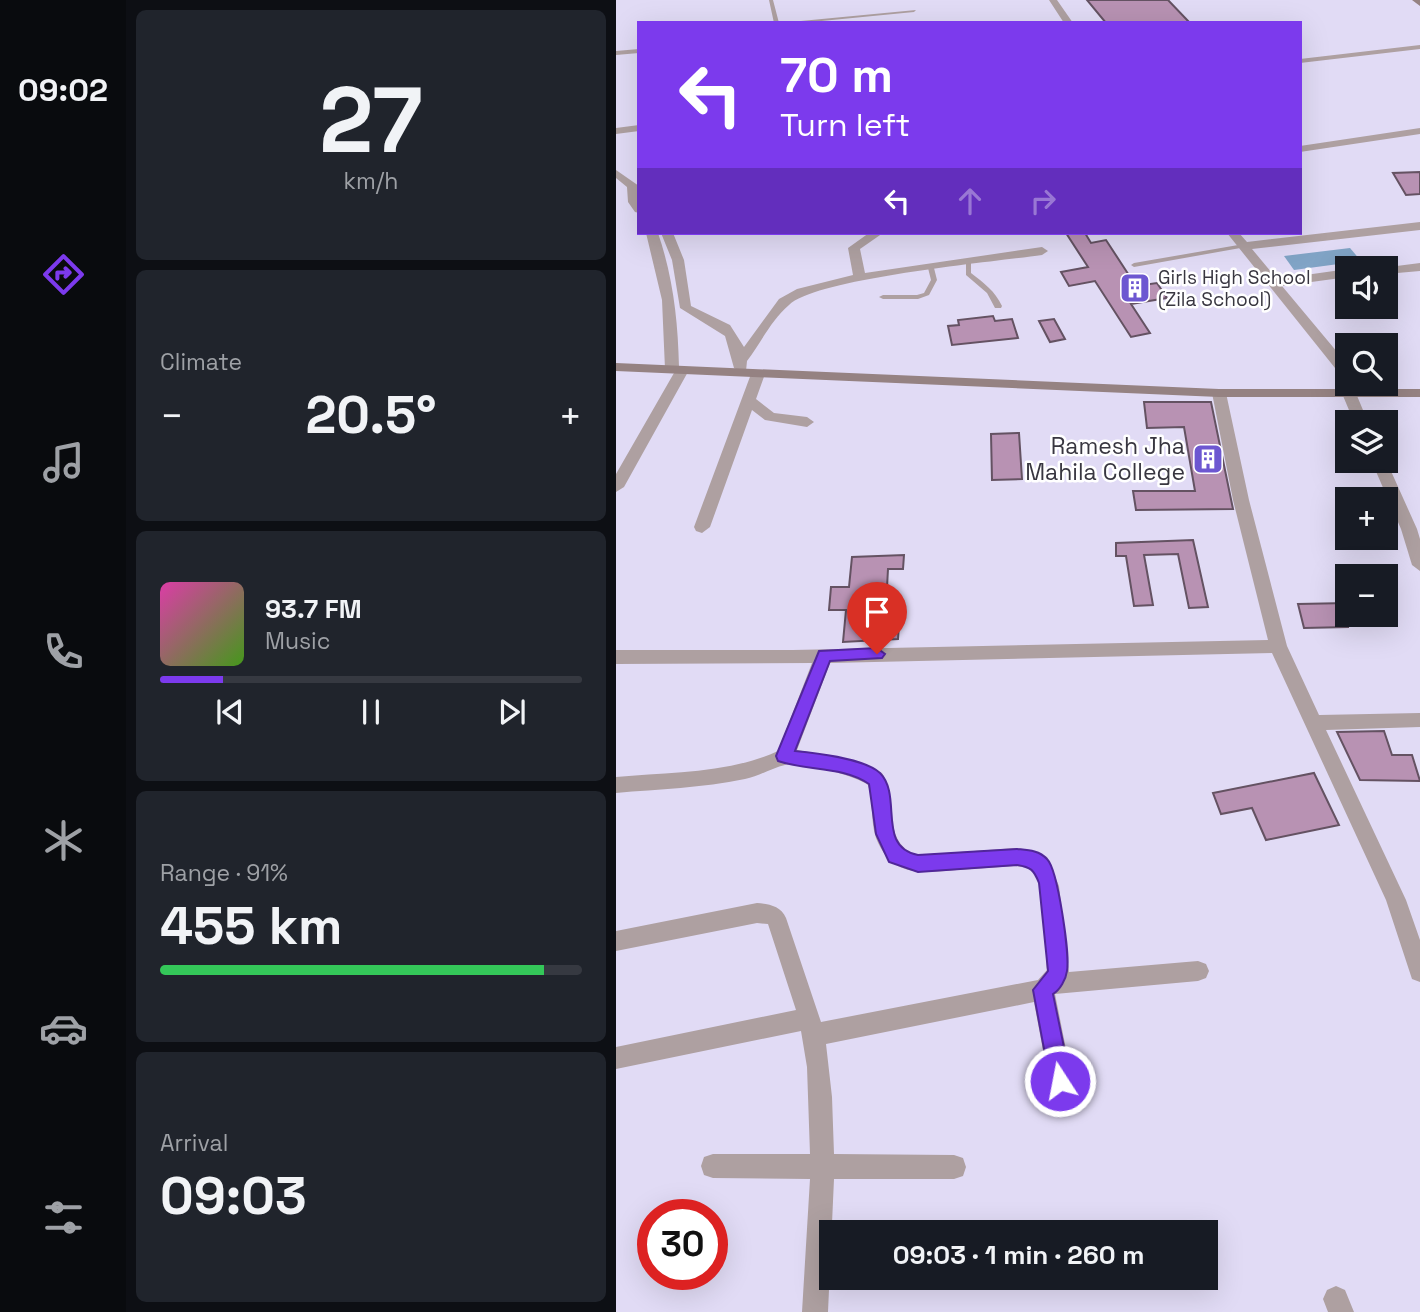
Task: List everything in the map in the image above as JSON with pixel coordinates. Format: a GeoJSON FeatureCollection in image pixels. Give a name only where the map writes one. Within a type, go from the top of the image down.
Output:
{"type":"FeatureCollection","features":[{"type":"Feature","properties":{"kind":"street"},"geometry":{"type":"LineString","coordinates":[[1053,0],[1068,21]]}},
{"type":"Feature","properties":{"kind":"street"},"geometry":{"type":"LineString","coordinates":[[616,131],[637,128]]}},
{"type":"Feature","properties":{"kind":"street"},"geometry":{"type":"LineString","coordinates":[[1302,149],[1420,131]]}},
{"type":"Feature","properties":{"kind":"street"},"geometry":{"type":"LineString","coordinates":[[616,173],[633,186],[637,207]]}},
{"type":"Feature","properties":{"kind":"street"},"geometry":{"type":"LineString","coordinates":[[1244,246],[1420,226]]}},
{"type":"Feature","properties":{"kind":"street"},"geometry":{"type":"LineString","coordinates":[[616,487],[677,370],[666,271],[653,235]]}},
{"type":"Feature","properties":{"kind":"street"},"geometry":{"type":"LineString","coordinates":[[668,235],[678,260],[686,307],[732,332],[739,347],[741,367]]}},
{"type":"Feature","properties":{"kind":"street"},"geometry":{"type":"LineString","coordinates":[[860,277],[854,248],[874,235]]}},
{"type":"Feature","properties":{"kind":"street"},"geometry":{"type":"LineString","coordinates":[[1235,235],[1335,363]]}},
{"type":"Feature","properties":{"kind":"street"},"geometry":{"type":"LineString","coordinates":[[741,367],[784,302],[819,285],[1042,251]]}},
{"type":"Feature","properties":{"kind":"street"},"geometry":{"type":"LineString","coordinates":[[1398,269],[1420,267]]}},
{"type":"Feature","properties":{"kind":"street"},"geometry":{"type":"LineString","coordinates":[[1273,283],[1335,275]]}},
{"type":"Feature","properties":{"kind":"street"},"geometry":{"type":"LineString","coordinates":[[616,367],[677,370],[741,367],[758,373],[1219,393],[1335,386]]}},
{"type":"Feature","properties":{"kind":"street"},"geometry":{"type":"LineString","coordinates":[[702,527],[758,373]]}},
{"type":"Feature","properties":{"kind":"street"},"geometry":{"type":"LineString","coordinates":[[1398,390],[1420,393]]}},
{"type":"Feature","properties":{"kind":"street"},"geometry":{"type":"LineString","coordinates":[[1219,393],[1241,500],[1278,646],[1396,900],[1420,972]]}},
{"type":"Feature","properties":{"kind":"street"},"geometry":{"type":"LineString","coordinates":[[748,400],[770,417],[807,422]]}},
{"type":"Feature","properties":{"kind":"street"},"geometry":{"type":"LineString","coordinates":[[1384,473],[1409,529],[1420,565]]}},
{"type":"Feature","properties":{"kind":"street"},"geometry":{"type":"LineString","coordinates":[[616,657],[793,657],[1278,646]]}},
{"type":"Feature","properties":{"kind":"street"},"geometry":{"type":"LineString","coordinates":[[616,785],[739,772],[773,764],[785,756],[824,655]]}},
{"type":"Feature","properties":{"kind":"street"},"geometry":{"type":"LineString","coordinates":[[1314,723],[1420,720]]}},
{"type":"Feature","properties":{"kind":"street"},"geometry":{"type":"LineString","coordinates":[[785,756],[821,761],[866,773],[875,779],[880,790],[885,834],[896,856],[906,861],[918,864],[1017,857],[1032,859],[1042,865],[1049,883],[1058,972],[1047,987],[1065,1104]]}},
{"type":"Feature","properties":{"kind":"street"},"geometry":{"type":"LineString","coordinates":[[616,941],[757,913],[769,914],[775,918],[810,1027],[818,1065],[824,1214],[816,1312]]}},
{"type":"Feature","properties":{"kind":"street"},"geometry":{"type":"LineString","coordinates":[[616,1058],[1047,987],[1198,971]]}},
{"type":"Feature","properties":{"kind":"street"},"geometry":{"type":"LineString","coordinates":[[713,1166],[954,1167]]}},
{"type":"Feature","properties":{"kind":"lane"},"geometry":{"type":"LineString","coordinates":[[771,0],[778,21]]}},
{"type":"Feature","properties":{"kind":"lane"},"geometry":{"type":"LineString","coordinates":[[802,21],[914,11]]}},
{"type":"Feature","properties":{"kind":"lane"},"geometry":{"type":"LineString","coordinates":[[1302,61],[1420,47]]}},
{"type":"Feature","properties":{"kind":"lane"},"geometry":{"type":"LineString","coordinates":[[616,53],[637,51]]}},
{"type":"Feature","properties":{"kind":"lane"},"geometry":{"type":"LineString","coordinates":[[1134,265],[1244,246]]}},
{"type":"Feature","properties":{"kind":"lane"},"geometry":{"type":"LineString","coordinates":[[968,262],[968,274],[982,283],[998,306]]}},
{"type":"Feature","properties":{"kind":"lane"},"geometry":{"type":"LineString","coordinates":[[883,297],[918,297],[927,294],[933,288],[931,268]]}},
{"type":"Feature","properties":{"kind":"water"},"geometry":{"type":"Polygon","coordinates":[[[1350,248],[1357,256],[1335,256],[1335,264],[1294,270],[1284,256],[1350,248]]]}},
{"type":"Feature","properties":{"kind":"building"},"geometry":{"type":"Polygon","coordinates":[[[1087,0],[1168,0],[1188,21],[1104,21],[1087,0]]]}},
{"type":"Feature","properties":{"kind":"building"},"geometry":{"type":"Polygon","coordinates":[[[1420,172],[1420,194],[1406,195],[1393,173],[1420,172]]]}},
{"type":"Feature","properties":{"kind":"building","name":"Girls High School (Zila School)"},"geometry":{"type":"Polygon","coordinates":[[[1067,235],[1086,235],[1091,243],[1106,240],[1136,286],[1157,283],[1167,298],[1131,304],[1150,333],[1131,337],[1095,281],[1069,286],[1061,272],[1088,267],[1067,235]]]}},
{"type":"Feature","properties":{"kind":"building"},"geometry":{"type":"Polygon","coordinates":[[[993,316],[995,321],[1012,319],[1018,338],[952,345],[948,326],[959,325],[958,320],[993,316]]]}},
{"type":"Feature","properties":{"kind":"building"},"geometry":{"type":"Polygon","coordinates":[[[1054,319],[1065,339],[1050,342],[1039,321],[1054,319]]]}},
{"type":"Feature","properties":{"kind":"building","name":"Ramesh Jha Mahila College"},"geometry":{"type":"Polygon","coordinates":[[[1144,402],[1211,402],[1233,509],[1136,510],[1133,491],[1195,491],[1184,427],[1147,428],[1144,402]]]}},
{"type":"Feature","properties":{"kind":"building"},"geometry":{"type":"Polygon","coordinates":[[[1019,433],[1022,479],[992,480],[991,434],[1019,433]]]}},
{"type":"Feature","properties":{"kind":"building"},"geometry":{"type":"Polygon","coordinates":[[[1193,540],[1208,607],[1189,608],[1178,554],[1144,555],[1153,605],[1134,606],[1126,556],[1116,556],[1116,543],[1193,540]]]}},
{"type":"Feature","properties":{"kind":"building"},"geometry":{"type":"Polygon","coordinates":[[[904,555],[903,569],[888,569],[885,624],[899,624],[898,639],[843,642],[846,610],[829,610],[831,587],[849,587],[852,557],[904,555]]]}},
{"type":"Feature","properties":{"kind":"building"},"geometry":{"type":"Polygon","coordinates":[[[1335,603],[1335,627],[1348,627],[1304,628],[1298,604],[1335,603]]]}},
{"type":"Feature","properties":{"kind":"building"},"geometry":{"type":"Polygon","coordinates":[[[1384,731],[1392,755],[1412,755],[1420,781],[1360,780],[1337,732],[1384,731]]]}},
{"type":"Feature","properties":{"kind":"building"},"geometry":{"type":"Polygon","coordinates":[[[1314,773],[1339,825],[1266,840],[1252,808],[1221,814],[1213,793],[1314,773]]]}},
{"type":"Feature","properties":{"kind":"place","name":"Girls High School (Zila School)"},"geometry":{"type":"Point","coordinates":[1135,288]}},
{"type":"Feature","properties":{"kind":"place","name":"Ramesh Jha Mahila College"},"geometry":{"type":"Point","coordinates":[1208,459]}},
{"type":"Feature","properties":{"kind":"route"},"geometry":{"type":"LineString","coordinates":[[877,654],[824,655],[785,756],[821,761],[866,773],[875,779],[880,790],[885,834],[896,856],[906,861],[918,864],[1017,857],[1032,859],[1042,865],[1049,883],[1058,972],[1052,984],[1043,990],[1060,1081]]}}]}
